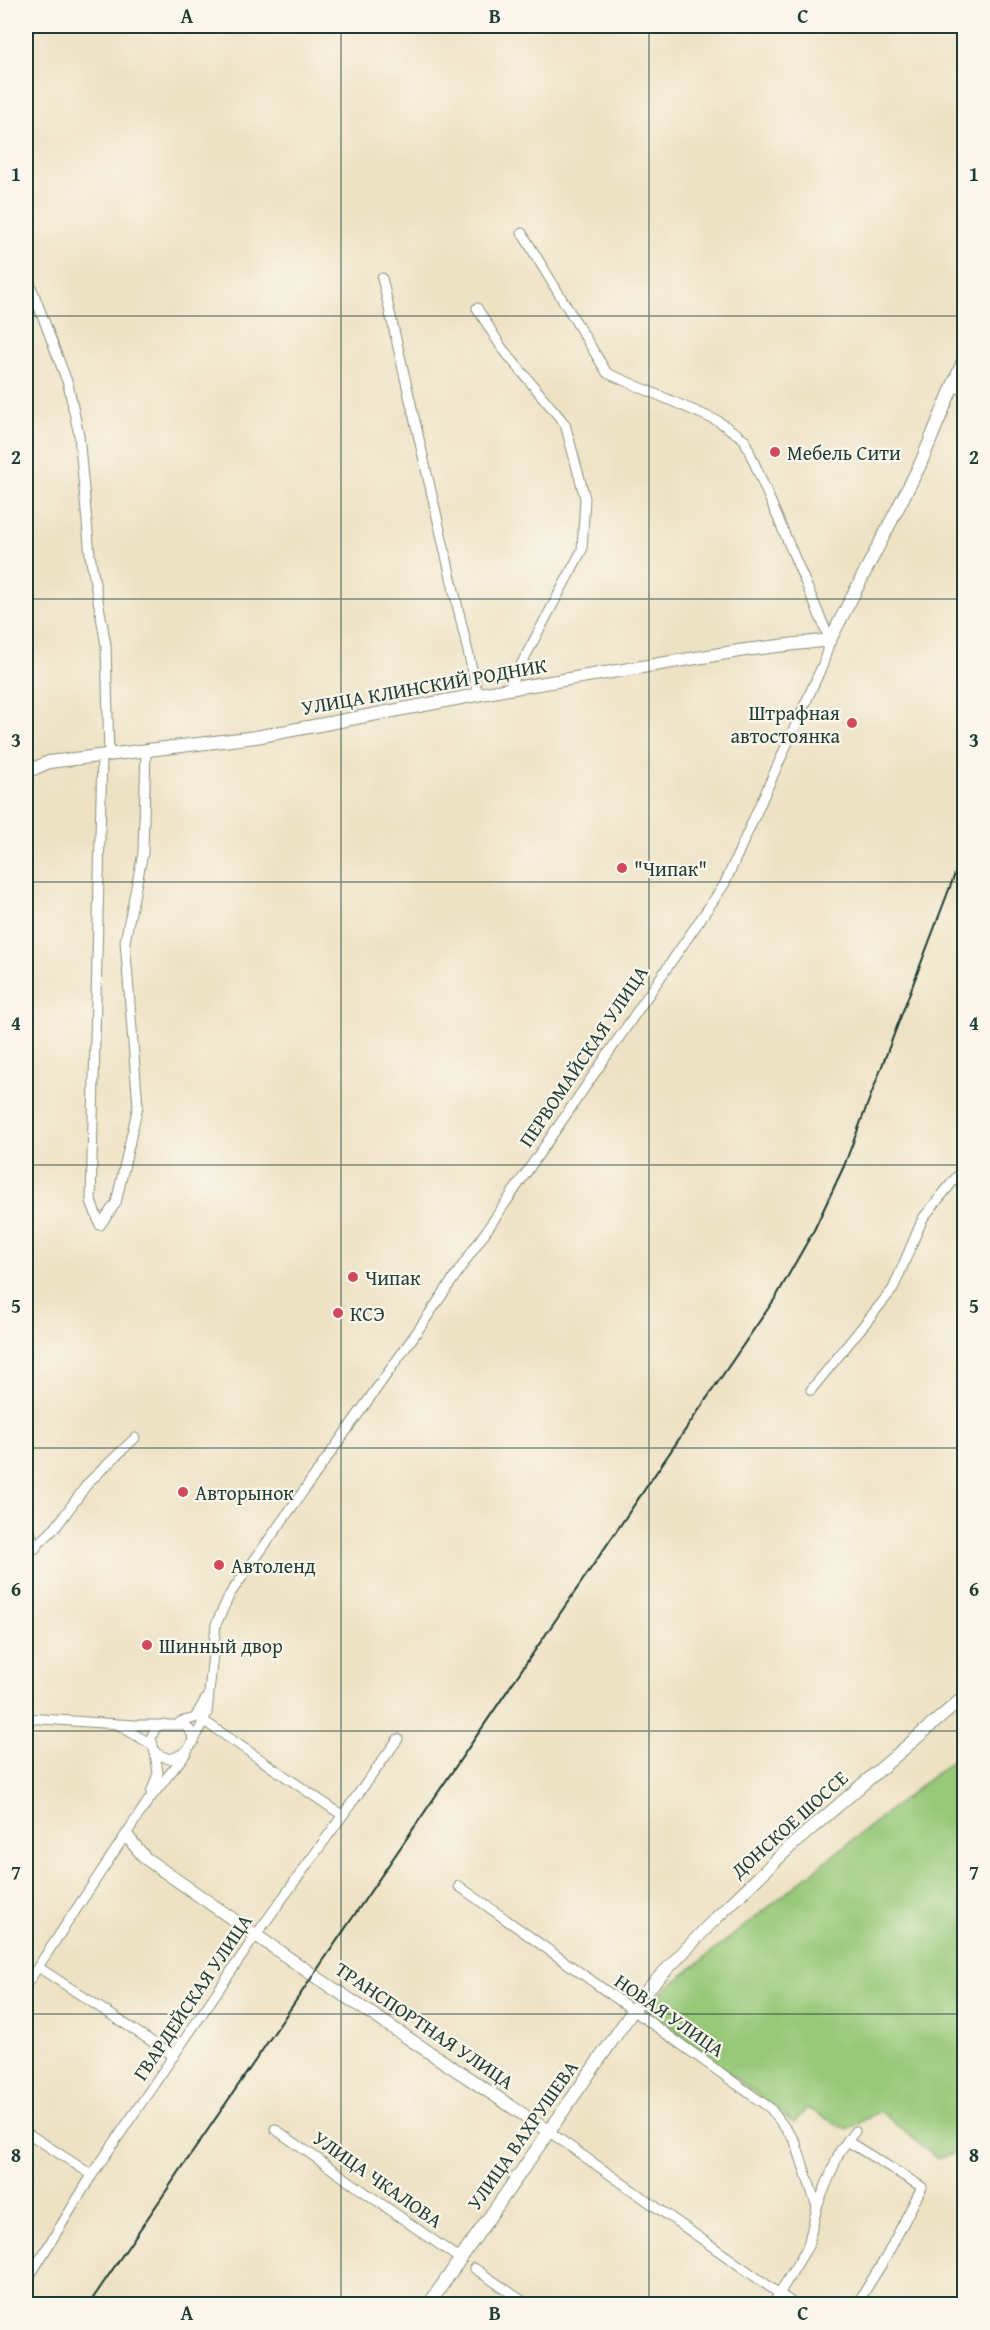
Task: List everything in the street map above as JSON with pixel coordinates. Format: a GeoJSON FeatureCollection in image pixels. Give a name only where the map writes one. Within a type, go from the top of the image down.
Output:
{"type":"FeatureCollection","features":[{"type":"Feature","properties":{"kind":"main road","name":"ПЕРВОМАЙСКАЯ УЛИЦА"},"geometry":{"type":"LineString","coordinates":[[831,640],[959,388],[964,359]]}},
{"type":"Feature","properties":{"kind":"main road","name":"УЛИЦА КЛИНСКИЙ РОДНИК"},"geometry":{"type":"LineString","coordinates":[[26,772],[49,762],[256,737],[508,689],[745,650],[831,640]]}},
{"type":"Feature","properties":{"kind":"main road","name":"ДОНСКОЕ ШОССЕ"},"geometry":{"type":"LineString","coordinates":[[648,1989],[712,1922],[791,1846],[964,1697]]}},
{"type":"Feature","properties":{"kind":"main road","name":"ТРАНСПОРТНАЯ УЛИЦА"},"geometry":{"type":"LineString","coordinates":[[127,1836],[146,1858],[256,1935],[548,2131]]}},
{"type":"Feature","properties":{"kind":"main road","name":"УЛИЦА ВАХРУШЕВА"},"geometry":{"type":"LineString","coordinates":[[429,2304],[648,1989]]}},
{"type":"Feature","properties":{"kind":"street"},"geometry":{"type":"LineString","coordinates":[[522,233],[607,373],[718,421],[744,439],[831,640]]}},
{"type":"Feature","properties":{"kind":"street"},"geometry":{"type":"LineString","coordinates":[[26,273],[68,384],[80,435],[90,555],[106,645],[105,755],[91,1190],[91,1201],[100,1226],[116,1203],[138,1106],[125,940],[143,853],[146,750]]}},
{"type":"Feature","properties":{"kind":"street"},"geometry":{"type":"LineString","coordinates":[[382,278],[478,695]]}},
{"type":"Feature","properties":{"kind":"street"},"geometry":{"type":"LineString","coordinates":[[477,308],[502,348],[565,424],[585,498],[582,550],[508,689]]}},
{"type":"Feature","properties":{"kind":"street","name":"ПЕРВОМАЙСКАЯ УЛИЦА"},"geometry":{"type":"LineString","coordinates":[[193,1743],[204,1721],[214,1630],[230,1594],[414,1336],[724,885],[823,664],[831,640]]}},
{"type":"Feature","properties":{"kind":"street"},"geometry":{"type":"LineString","coordinates":[[811,1390],[893,1289],[923,1218],[964,1168]]}},
{"type":"Feature","properties":{"kind":"street"},"geometry":{"type":"LineString","coordinates":[[26,1556],[56,1527],[88,1483],[135,1438]]}},
{"type":"Feature","properties":{"kind":"street"},"geometry":{"type":"LineString","coordinates":[[26,1521],[36,1548]]}},
{"type":"Feature","properties":{"kind":"street"},"geometry":{"type":"LineString","coordinates":[[26,1718],[134,1725],[187,1722],[199,1713],[209,1680]]}},
{"type":"Feature","properties":{"kind":"street"},"geometry":{"type":"LineString","coordinates":[[204,1721],[342,1815]]}},
{"type":"Feature","properties":{"kind":"street"},"geometry":{"type":"LineString","coordinates":[[113,1722],[169,1759],[187,1752]]}},
{"type":"Feature","properties":{"kind":"street"},"geometry":{"type":"LineString","coordinates":[[26,1984],[127,1836],[148,1801],[193,1743],[189,1728],[176,1723]]}},
{"type":"Feature","properties":{"kind":"street"},"geometry":{"type":"LineString","coordinates":[[148,1801],[158,1773],[153,1749],[156,1727],[164,1724]]}},
{"type":"Feature","properties":{"kind":"street","name":"ГВАРДЕЙСКАЯ УЛИЦА"},"geometry":{"type":"LineString","coordinates":[[26,2282],[92,2175],[256,1935],[398,1739]]}},
{"type":"Feature","properties":{"kind":"street","name":"НОВАЯ УЛИЦА"},"geometry":{"type":"LineString","coordinates":[[459,1886],[770,2108],[795,2141],[817,2207]]}},
{"type":"Feature","properties":{"kind":"street"},"geometry":{"type":"LineString","coordinates":[[38,1967],[174,2056]]}},
{"type":"Feature","properties":{"kind":"street","name":"УЛИЦА ЧКАЛОВА"},"geometry":{"type":"LineString","coordinates":[[275,2130],[460,2259]]}},
{"type":"Feature","properties":{"kind":"street","name":"ТРАНСПОРТНАЯ УЛИЦА"},"geometry":{"type":"LineString","coordinates":[[548,2131],[794,2304]]}},
{"type":"Feature","properties":{"kind":"street"},"geometry":{"type":"LineString","coordinates":[[773,2304],[808,2246],[817,2207],[840,2151],[855,2131]]}},
{"type":"Feature","properties":{"kind":"street"},"geometry":{"type":"LineString","coordinates":[[26,2132],[92,2175]]}},
{"type":"Feature","properties":{"kind":"street"},"geometry":{"type":"LineString","coordinates":[[847,2141],[922,2187],[886,2257],[856,2304]]}},
{"type":"Feature","properties":{"kind":"street"},"geometry":{"type":"LineString","coordinates":[[474,2268],[527,2304]]}},
{"type":"Feature","properties":{"kind":"street"},"geometry":{"type":"LineString","coordinates":[[957,2304],[964,2294]]}},
{"type":"Feature","properties":{"kind":"green space"},"geometry":{"type":"Polygon","coordinates":[[[964,1751],[964,2152],[936,2158],[880,2111],[847,2130],[807,2108],[794,2123],[643,2007],[964,1751]]]}},
{"type":"Feature","properties":{"kind":"railway"},"geometry":{"type":"LineString","coordinates":[[89,2304],[776,1297],[814,1230],[844,1166],[964,850]]}},
{"type":"Feature","properties":{"kind":"place","name":"Мебель Сити"},"geometry":{"type":"Point","coordinates":[775,452]}},
{"type":"Feature","properties":{"kind":"place","name":"Штрафная автостоянка"},"geometry":{"type":"Point","coordinates":[852,723]}},
{"type":"Feature","properties":{"kind":"place","name":"\"Чипак\""},"geometry":{"type":"Point","coordinates":[622,868]}},
{"type":"Feature","properties":{"kind":"place","name":"Чипак"},"geometry":{"type":"Point","coordinates":[353,1277]}},
{"type":"Feature","properties":{"kind":"place","name":"КСЭ"},"geometry":{"type":"Point","coordinates":[338,1313]}},
{"type":"Feature","properties":{"kind":"place","name":"Авторынок"},"geometry":{"type":"Point","coordinates":[183,1492]}},
{"type":"Feature","properties":{"kind":"place","name":"Автоленд"},"geometry":{"type":"Point","coordinates":[219,1565]}},
{"type":"Feature","properties":{"kind":"place","name":"Шинный двор"},"geometry":{"type":"Point","coordinates":[147,1645]}}]}
